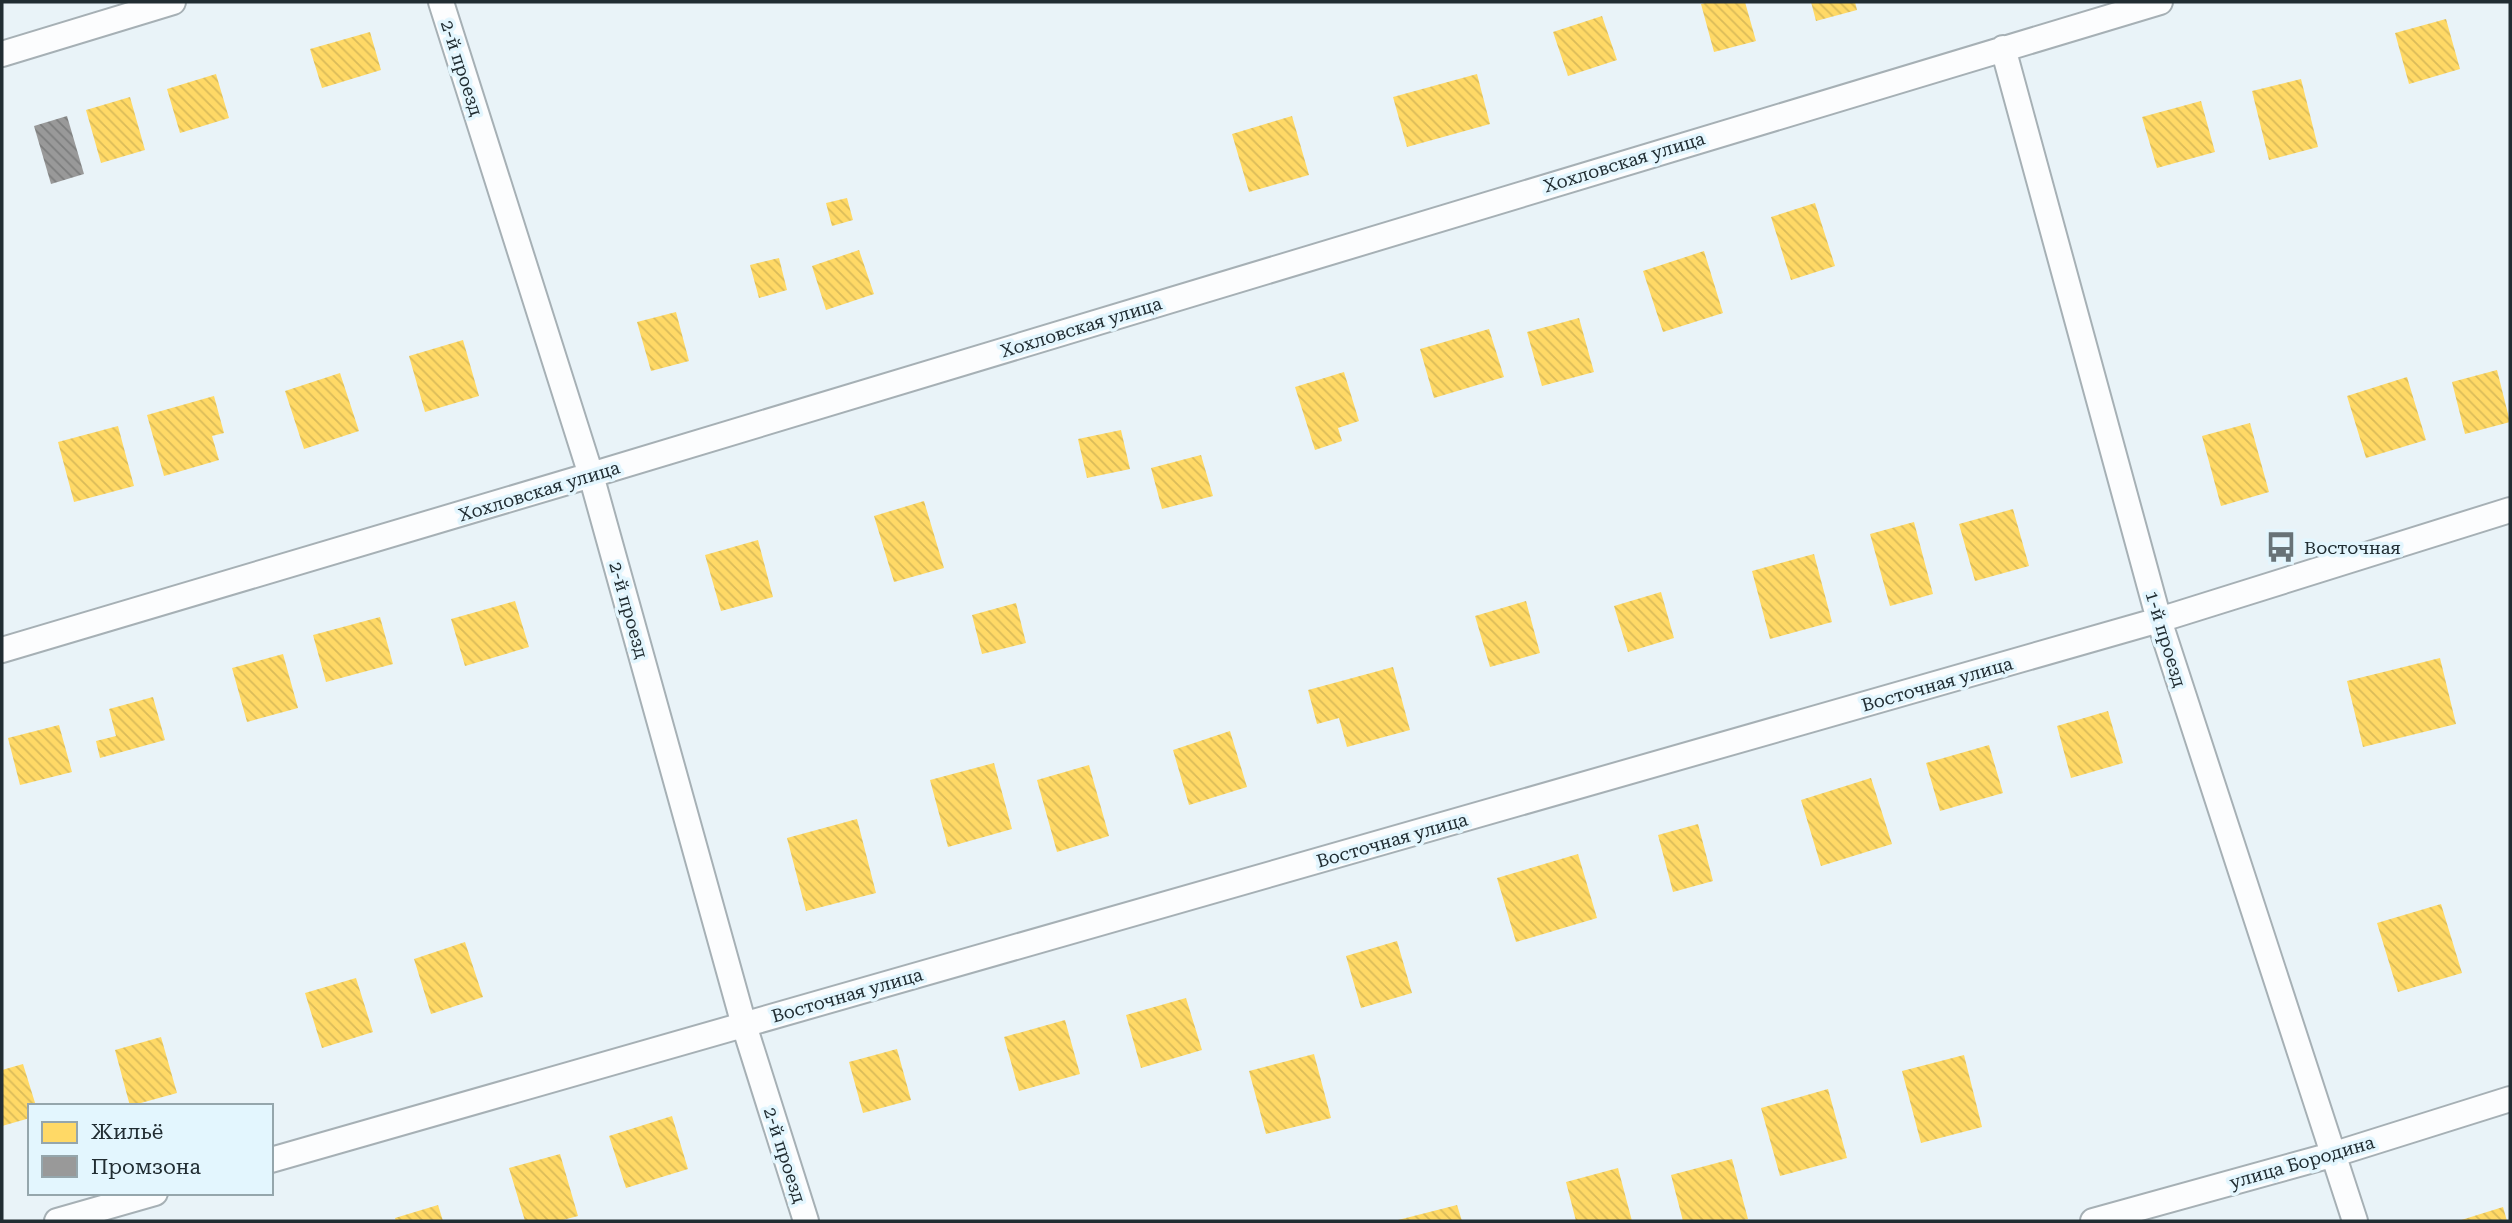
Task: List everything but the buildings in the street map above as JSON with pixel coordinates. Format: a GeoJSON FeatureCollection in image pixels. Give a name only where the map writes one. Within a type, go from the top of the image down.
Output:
{"type":"FeatureCollection","features":[{"type":"Feature","properties":{"kind":"street"},"geometry":{"type":"LineString","coordinates":[[2,54],[173,2]]}},
{"type":"Feature","properties":{"kind":"street","name":"2-й проезд"},"geometry":{"type":"LineString","coordinates":[[441,2],[591,475],[744,1025],[806,1221]]}},
{"type":"Feature","properties":{"kind":"street","name":"Хохловская улица"},"geometry":{"type":"LineString","coordinates":[[2,650],[2160,2]]}},
{"type":"Feature","properties":{"kind":"street","name":"1-й проезд"},"geometry":{"type":"LineString","coordinates":[[2003,48],[2159,620],[2355,1221]]}},
{"type":"Feature","properties":{"kind":"street","name":"Восточная улица"},"geometry":{"type":"LineString","coordinates":[[273,1159],[2159,620],[2510,510]]}},
{"type":"Feature","properties":{"kind":"street","name":"улица Бородина"},"geometry":{"type":"LineString","coordinates":[[2093,1221],[2335,1154],[2510,1099]]}},
{"type":"Feature","properties":{"kind":"street"},"geometry":{"type":"LineString","coordinates":[[57,1221],[148,1195]]}},
{"type":"Feature","properties":{"kind":"place","name":"Восточная"},"geometry":{"type":"Point","coordinates":[2281,547]}}]}
